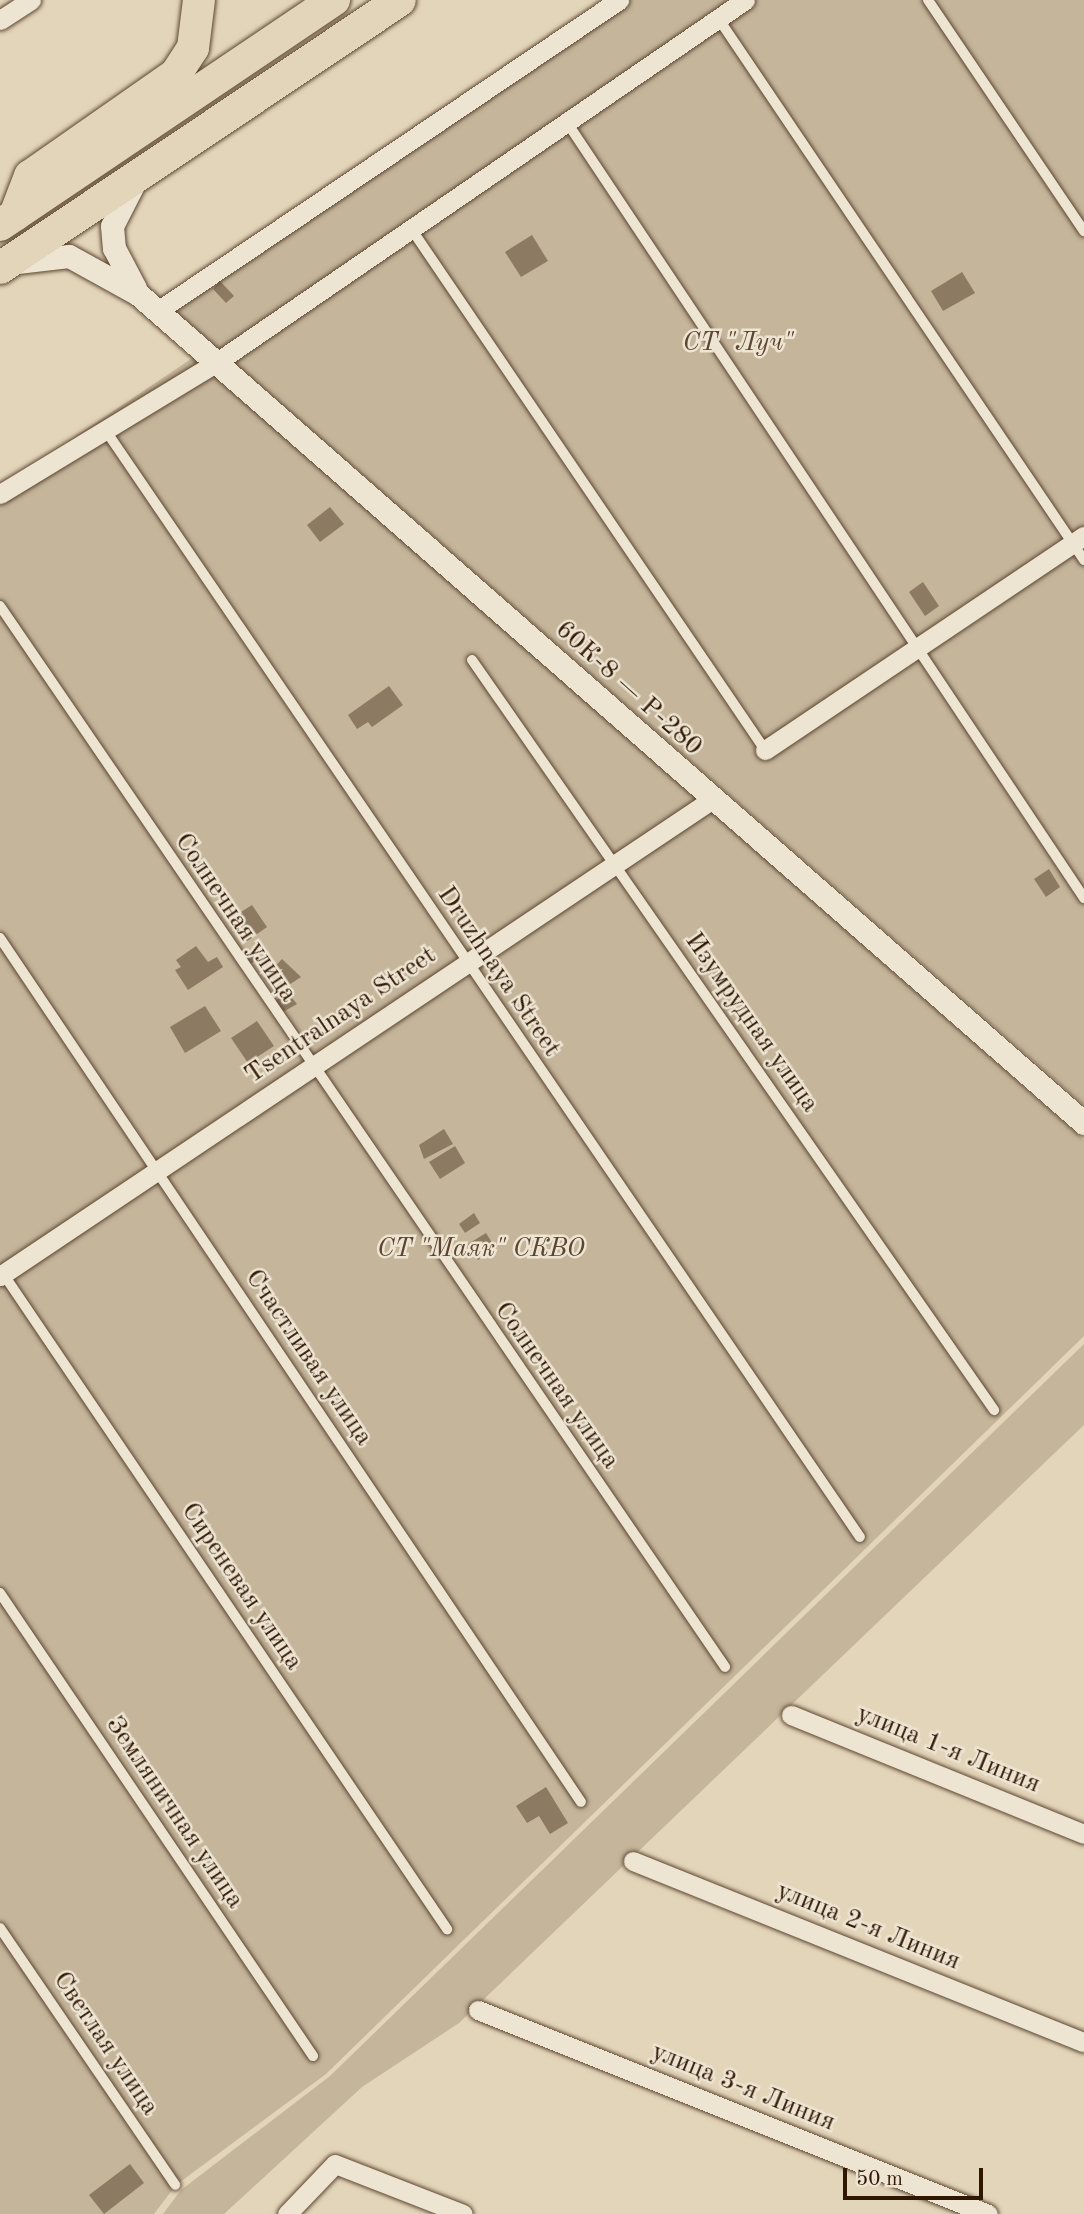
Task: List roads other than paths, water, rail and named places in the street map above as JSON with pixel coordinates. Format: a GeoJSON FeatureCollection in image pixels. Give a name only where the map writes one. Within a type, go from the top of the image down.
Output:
{"type":"FeatureCollection","features":[{"type":"Feature","properties":{"kind":"highway"},"geometry":{"type":"LineString","coordinates":[[8,220],[30,176],[176,74],[193,48],[199,0]]}},
{"type":"Feature","properties":{"kind":"highway"},"geometry":{"type":"LineString","coordinates":[[8,220],[334,0]]}},
{"type":"Feature","properties":{"kind":"highway"},"geometry":{"type":"LineString","coordinates":[[3,267],[400,0]]}},
{"type":"Feature","properties":{"kind":"street"},"geometry":{"type":"LineString","coordinates":[[0,20],[31,0]]}},
{"type":"Feature","properties":{"kind":"street"},"geometry":{"type":"LineString","coordinates":[[159,310],[619,0]]}},
{"type":"Feature","properties":{"kind":"street"},"geometry":{"type":"LineString","coordinates":[[0,494],[104,428],[217,362],[565,120],[745,0]]}},
{"type":"Feature","properties":{"kind":"street","name":"60К-8 — Р-280"},"geometry":{"type":"LineString","coordinates":[[138,294],[114,248],[112,226],[142,172]]}},
{"type":"Feature","properties":{"kind":"street","name":"60К-8 — Р-280"},"geometry":{"type":"LineString","coordinates":[[3,267],[69,256],[138,294],[159,310],[711,800],[1084,1123]]}},
{"type":"Feature","properties":{"kind":"street"},"geometry":{"type":"LineString","coordinates":[[765,750],[1078,540]]}},
{"type":"Feature","properties":{"kind":"street","name":"Tsentralnaya Street"},"geometry":{"type":"LineString","coordinates":[[1,1273],[711,800]]}},
{"type":"Feature","properties":{"kind":"street","name":"улица 1-я Линия"},"geometry":{"type":"LineString","coordinates":[[792,1715],[1084,1834]]}},
{"type":"Feature","properties":{"kind":"street","name":"улица 2-я Линия"},"geometry":{"type":"LineString","coordinates":[[634,1861],[1084,2042]]}},
{"type":"Feature","properties":{"kind":"street","name":"улица 3-я Линия"},"geometry":{"type":"LineString","coordinates":[[478,2010],[988,2214]]}},
{"type":"Feature","properties":{"kind":"street"},"geometry":{"type":"LineString","coordinates":[[287,2214],[335,2164],[463,2214]]}},
{"type":"Feature","properties":{"kind":"lane"},"geometry":{"type":"LineString","coordinates":[[928,0],[1084,231]]}},
{"type":"Feature","properties":{"kind":"lane"},"geometry":{"type":"LineString","coordinates":[[718,18],[1078,540],[1084,560]]}},
{"type":"Feature","properties":{"kind":"lane"},"geometry":{"type":"LineString","coordinates":[[565,120],[1084,898]]}},
{"type":"Feature","properties":{"kind":"lane"},"geometry":{"type":"LineString","coordinates":[[410,227],[765,750]]}},
{"type":"Feature","properties":{"kind":"lane","name":"Druzhnaya Street"},"geometry":{"type":"LineString","coordinates":[[104,428],[860,1537]]}},
{"type":"Feature","properties":{"kind":"lane","name":"Солнечная улица"},"geometry":{"type":"LineString","coordinates":[[0,606],[311,1068],[724,1667]]}},
{"type":"Feature","properties":{"kind":"lane","name":"Изумрудная улица"},"geometry":{"type":"LineString","coordinates":[[472,660],[994,1410]]}},
{"type":"Feature","properties":{"kind":"lane","name":"Счастливая улица"},"geometry":{"type":"LineString","coordinates":[[0,938],[581,1802]]}},
{"type":"Feature","properties":{"kind":"lane","name":"Сиреневая улица"},"geometry":{"type":"LineString","coordinates":[[1,1273],[447,1929]]}},
{"type":"Feature","properties":{"kind":"lane","name":"Земляничная улица"},"geometry":{"type":"LineString","coordinates":[[0,1593],[313,2056]]}},
{"type":"Feature","properties":{"kind":"lane","name":"Светлая улица"},"geometry":{"type":"LineString","coordinates":[[0,1928],[175,2185]]}},
{"type":"Feature","properties":{"kind":"park label","name":"СТ \"Луч\""},"geometry":{"type":"Point","coordinates":[738,344]}},
{"type":"Feature","properties":{"kind":"park label","name":"СТ \"Маяк\" СКВО"},"geometry":{"type":"Point","coordinates":[481,1250]}}]}
